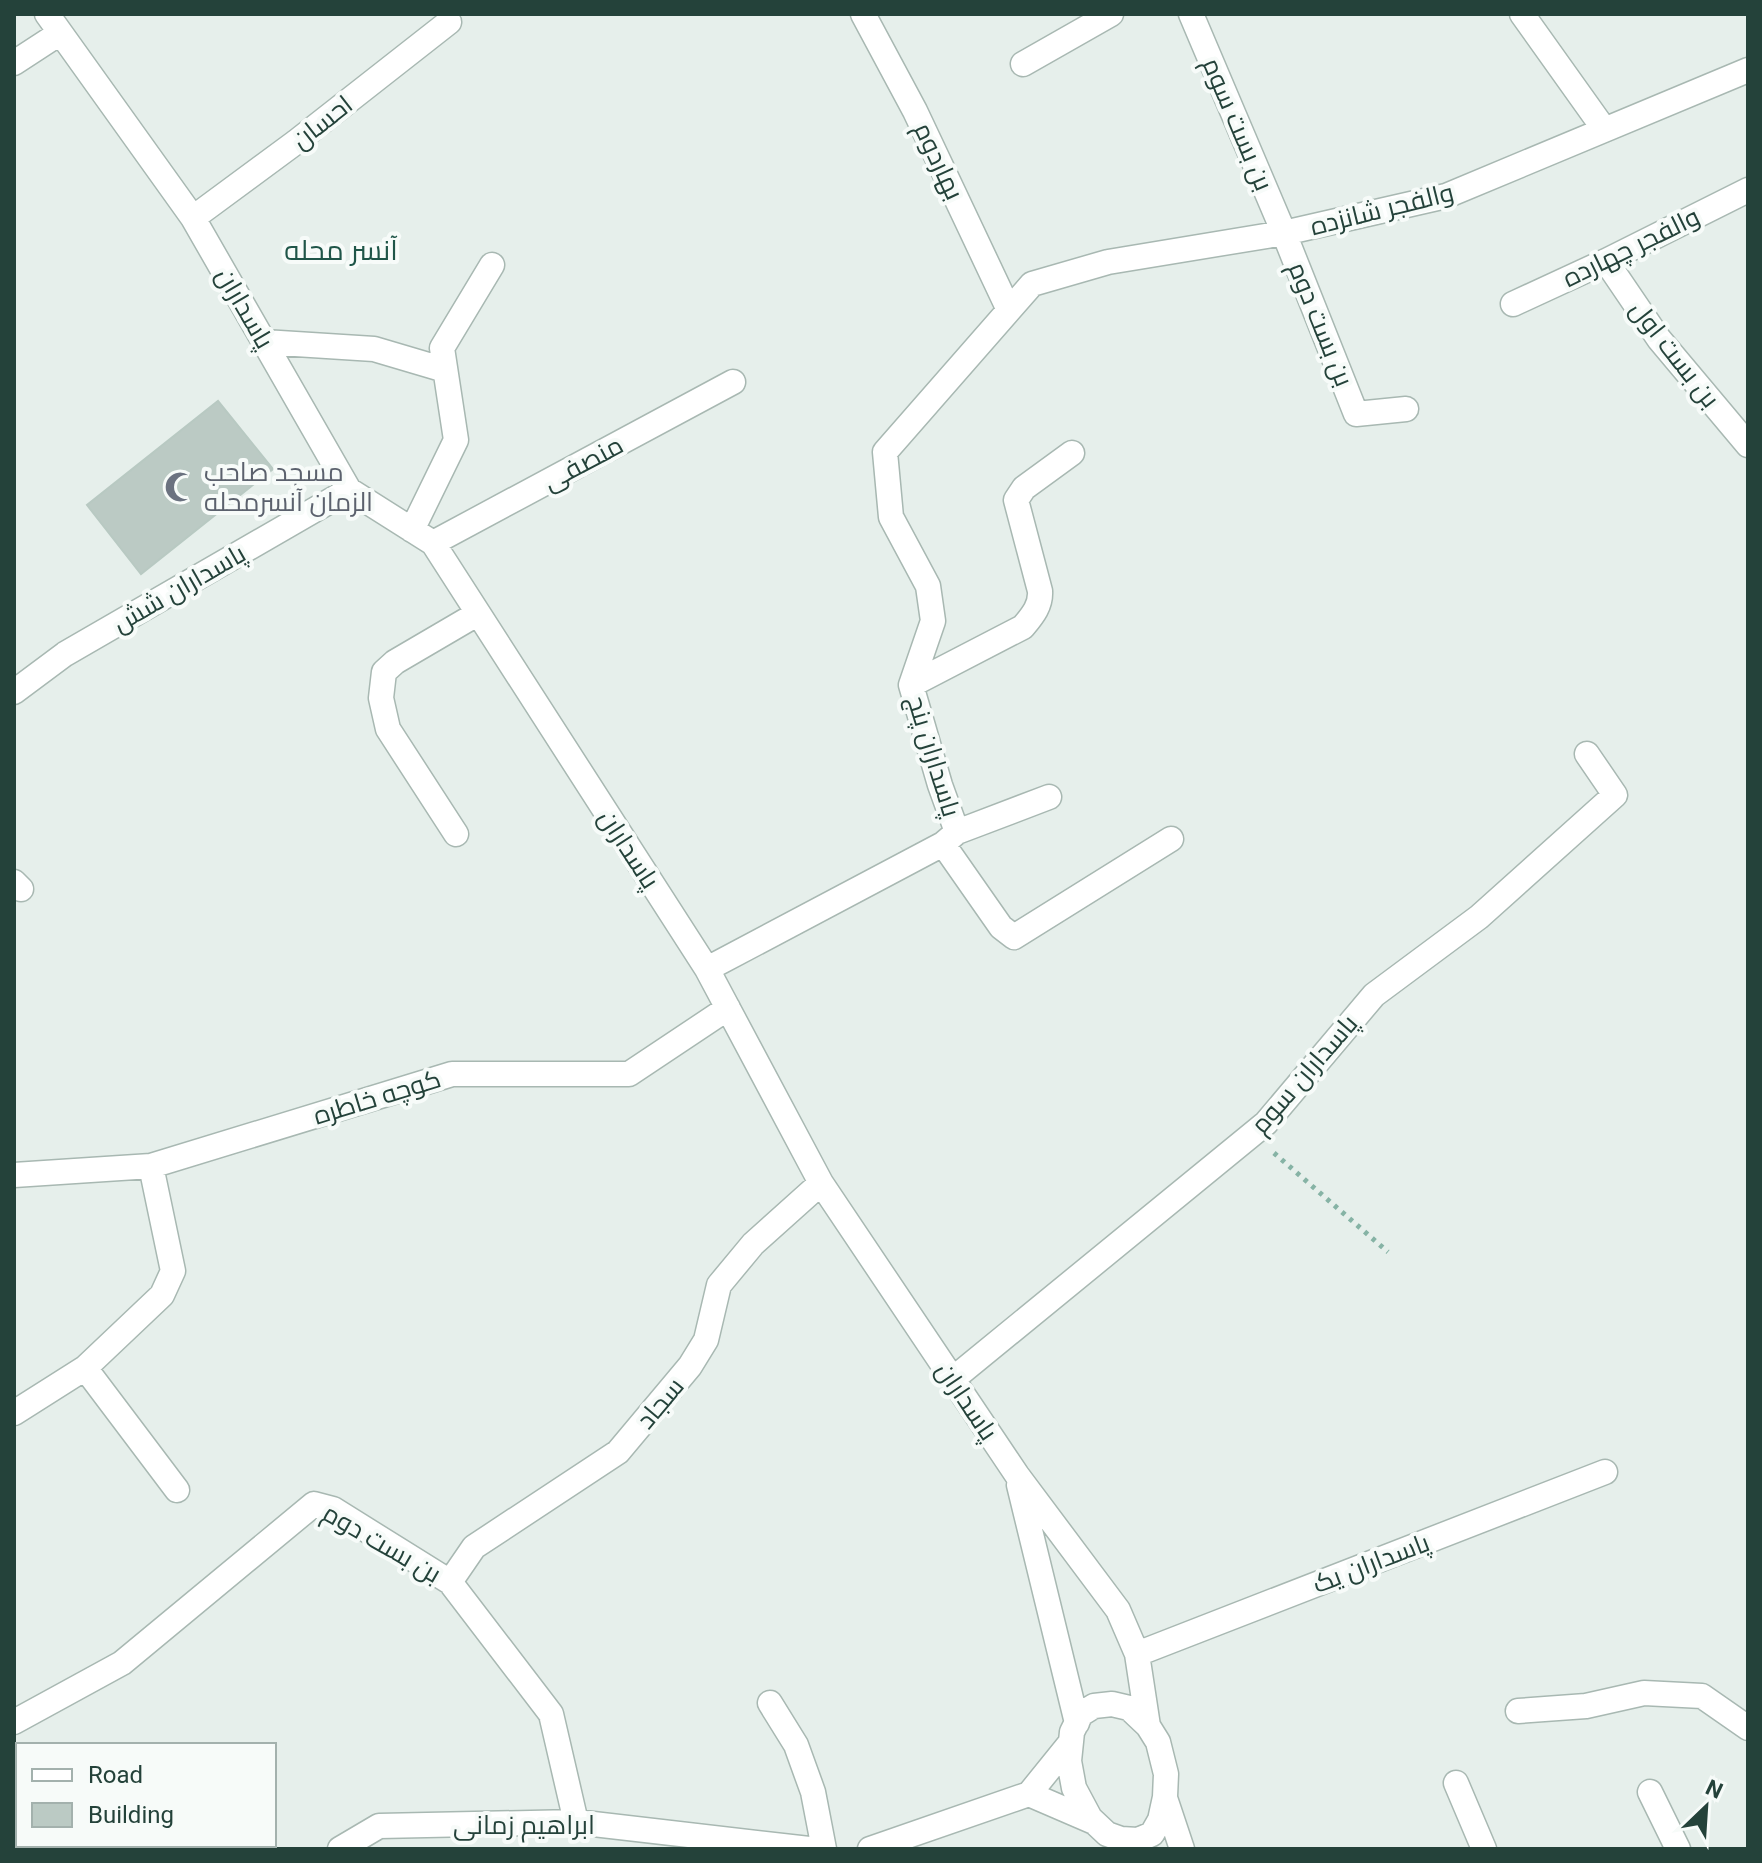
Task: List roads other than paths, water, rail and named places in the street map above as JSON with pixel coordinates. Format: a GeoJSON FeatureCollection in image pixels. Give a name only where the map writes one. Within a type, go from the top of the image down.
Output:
{"type":"FeatureCollection","features":[{"type":"Feature","properties":{"kind":"street","name":"بهاردوم"},"geometry":{"type":"LineString","coordinates":[[863,14],[915,111],[1009,310]]}},
{"type":"Feature","properties":{"kind":"street"},"geometry":{"type":"LineString","coordinates":[[1023,64],[1111,14]]}},
{"type":"Feature","properties":{"kind":"street","name":"بن بست سوم"},"geometry":{"type":"LineString","coordinates":[[1191,14],[1284,233]]}},
{"type":"Feature","properties":{"kind":"street"},"geometry":{"type":"LineString","coordinates":[[1522,14],[1604,129]]}},
{"type":"Feature","properties":{"kind":"street","name":"احسان"},"geometry":{"type":"LineString","coordinates":[[193,218],[449,22]]}},
{"type":"Feature","properties":{"kind":"street"},"geometry":{"type":"LineString","coordinates":[[14,63],[54,24]]}},
{"type":"Feature","properties":{"kind":"street","name":"پاسداران"},"geometry":{"type":"LineString","coordinates":[[54,24],[193,218],[349,490],[433,543],[707,969],[821,1183],[1017,1475],[1118,1610],[1137,1654],[1148,1726]]}},
{"type":"Feature","properties":{"kind":"street","name":"والفجر شانزده"},"geometry":{"type":"LineString","coordinates":[[1009,310],[1032,284],[1108,262],[1284,233],[1446,196],[1748,70]]}},
{"type":"Feature","properties":{"kind":"street","name":"والفجر چهارده"},"geometry":{"type":"LineString","coordinates":[[1513,304],[1748,190]]}},
{"type":"Feature","properties":{"kind":"street","name":"بن بست دوم"},"geometry":{"type":"LineString","coordinates":[[1284,233],[1356,414],[1406,409]]}},
{"type":"Feature","properties":{"kind":"street","name":"بن بست اول"},"geometry":{"type":"LineString","coordinates":[[1606,261],[1659,339],[1748,445]]}},
{"type":"Feature","properties":{"kind":"street"},"geometry":{"type":"LineString","coordinates":[[412,530],[456,440],[442,348],[492,265]]}},
{"type":"Feature","properties":{"kind":"street","name":"پاسداران پنج"},"geometry":{"type":"LineString","coordinates":[[707,969],[950,838],[940,785],[911,685],[933,621],[928,586],[891,517],[885,452],[1009,310]]}},
{"type":"Feature","properties":{"kind":"street"},"geometry":{"type":"LineString","coordinates":[[264,342],[374,349],[445,370]]}},
{"type":"Feature","properties":{"kind":"street","name":"منصفی"},"geometry":{"type":"LineString","coordinates":[[433,543],[733,382]]}},
{"type":"Feature","properties":{"kind":"street"},"geometry":{"type":"LineString","coordinates":[[911,685],[1023,627],[1032,615],[1040,601],[1040,591],[1016,500],[1024,488],[1072,453]]}},
{"type":"Feature","properties":{"kind":"street","name":"پاسداران شش"},"geometry":{"type":"LineString","coordinates":[[14,692],[65,654],[349,490]]}},
{"type":"Feature","properties":{"kind":"street"},"geometry":{"type":"LineString","coordinates":[[456,834],[388,729],[381,698],[384,672],[395,662],[477,614]]}},
{"type":"Feature","properties":{"kind":"street","name":"پاسداران سوم"},"geometry":{"type":"LineString","coordinates":[[953,1379],[1266,1123],[1374,995],[1479,917],[1615,795],[1587,754]]}},
{"type":"Feature","properties":{"kind":"street"},"geometry":{"type":"LineString","coordinates":[[1049,797],[950,838],[1001,927],[1014,937],[1171,839]]}},
{"type":"Feature","properties":{"kind":"street","name":"كوچه خاطره"},"geometry":{"type":"LineString","coordinates":[[14,1175],[151,1166],[452,1074],[629,1074],[728,1008]]}},
{"type":"Feature","properties":{"kind":"street"},"geometry":{"type":"LineString","coordinates":[[14,1413],[85,1368],[162,1295],[173,1271],[151,1166]]}},
{"type":"Feature","properties":{"kind":"street","name":"سجاد"},"geometry":{"type":"LineString","coordinates":[[450,1582],[474,1547],[618,1452],[690,1366],[706,1340],[719,1285],[753,1244],[821,1183]]}},
{"type":"Feature","properties":{"kind":"street"},"geometry":{"type":"LineString","coordinates":[[85,1368],[177,1490]]}},
{"type":"Feature","properties":{"kind":"street","name":"پاسداران یک"},"geometry":{"type":"LineString","coordinates":[[1137,1654],[1605,1472]]}},
{"type":"Feature","properties":{"kind":"street"},"geometry":{"type":"LineString","coordinates":[[870,1849],[1029,1794],[1074,1732],[1017,1475]]}},
{"type":"Feature","properties":{"kind":"street","name":"بن بست دوم"},"geometry":{"type":"LineString","coordinates":[[14,1722],[122,1663],[314,1504],[333,1509],[450,1582],[551,1714],[576,1822]]}},
{"type":"Feature","properties":{"kind":"street"},"geometry":{"type":"LineString","coordinates":[[1518,1711],[1586,1706],[1644,1693],[1702,1696],[1748,1728]]}},
{"type":"Feature","properties":{"kind":"street"},"geometry":{"type":"LineString","coordinates":[[770,1703],[796,1745],[813,1792],[824,1849]]}},
{"type":"Feature","properties":{"kind":"street"},"geometry":{"type":"LineString","coordinates":[[1029,1794],[1105,1835],[1138,1840],[1152,1834],[1160,1820],[1166,1774],[1158,1742],[1148,1726],[1129,1708],[1112,1704],[1094,1706],[1081,1714],[1074,1732],[1069,1761],[1074,1788],[1105,1835]]}},
{"type":"Feature","properties":{"kind":"street"},"geometry":{"type":"LineString","coordinates":[[1456,1783],[1484,1849]]}},
{"type":"Feature","properties":{"kind":"street"},"geometry":{"type":"LineString","coordinates":[[1650,1792],[1678,1849]]}},
{"type":"Feature","properties":{"kind":"street"},"geometry":{"type":"LineString","coordinates":[[1165,1797],[1182,1849]]}},
{"type":"Feature","properties":{"kind":"street","name":"ابراهیم زمانی"},"geometry":{"type":"LineString","coordinates":[[340,1849],[379,1826],[576,1822],[809,1849]]}},
{"type":"Feature","properties":{"kind":"place","name":"مسجد صاحب الزمان آنسرمحله"},"geometry":{"type":"Point","coordinates":[180,487]}},
{"type":"Feature","properties":{"kind":"district","name":"آنسر محله"},"geometry":{"type":"Point","coordinates":[341,250]}}]}
